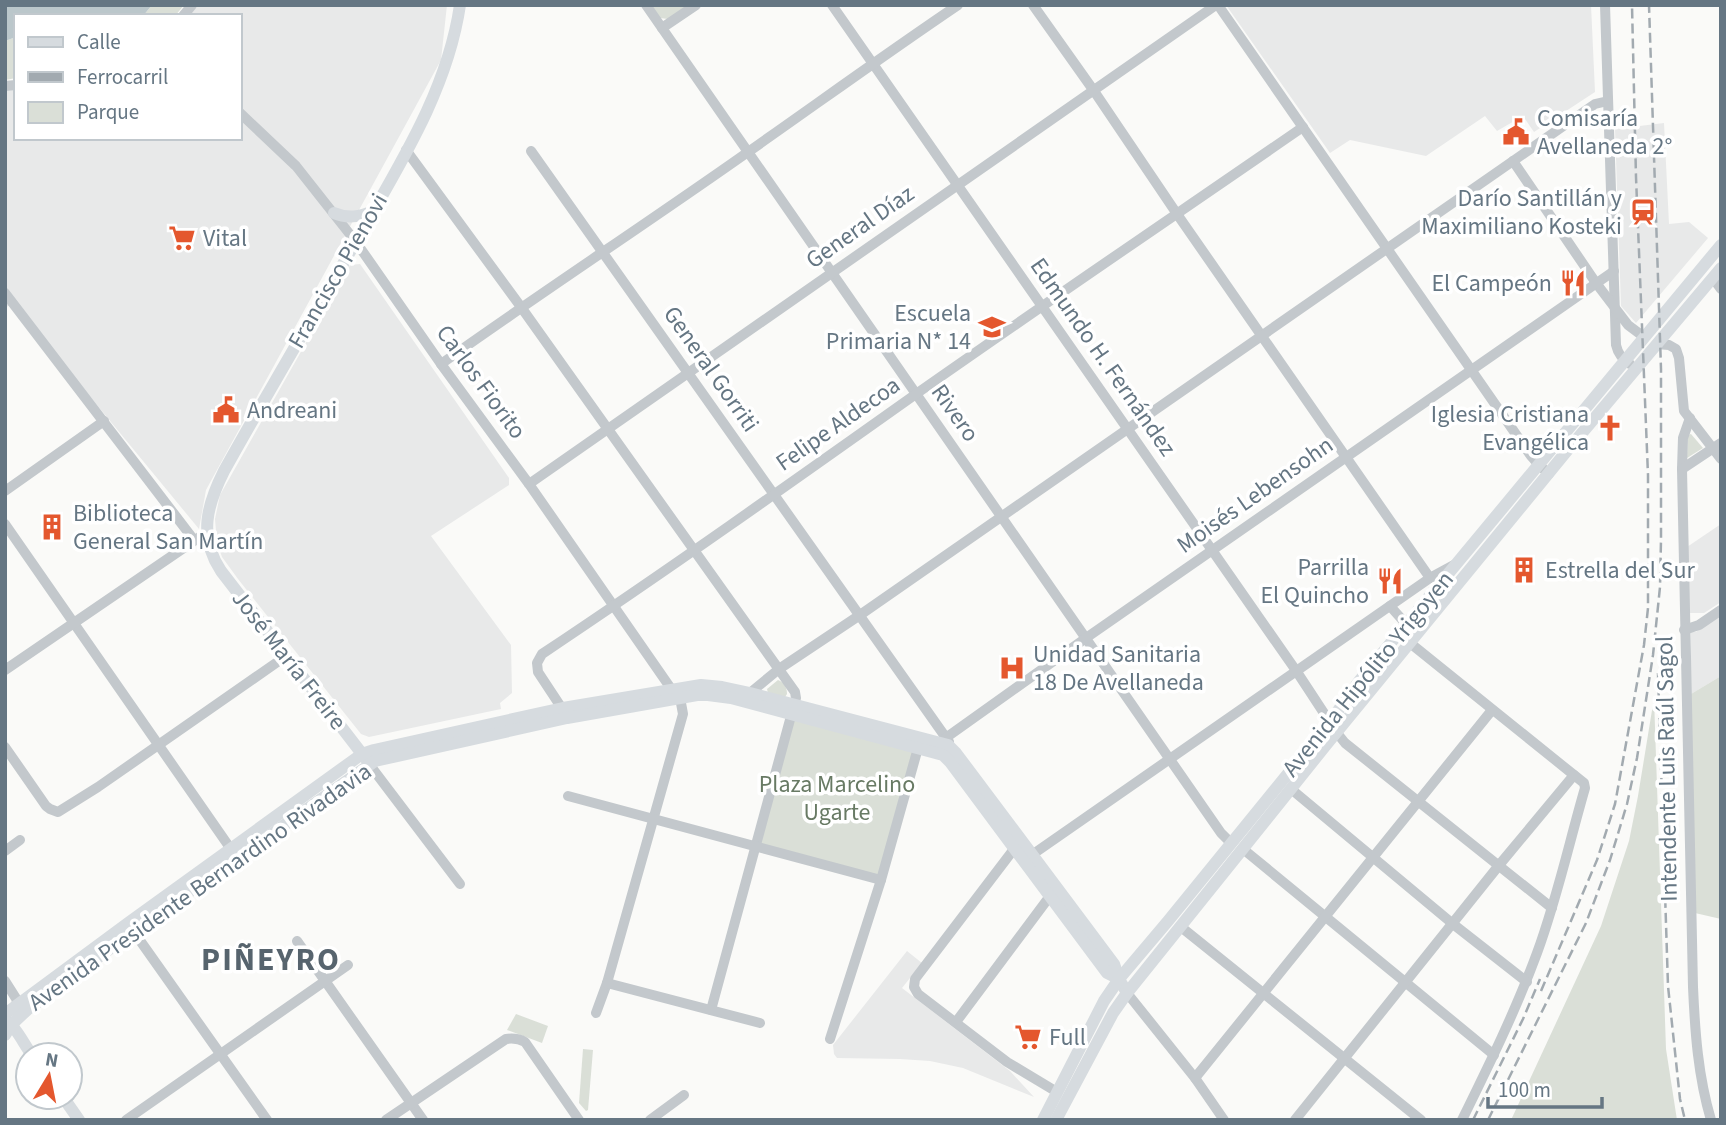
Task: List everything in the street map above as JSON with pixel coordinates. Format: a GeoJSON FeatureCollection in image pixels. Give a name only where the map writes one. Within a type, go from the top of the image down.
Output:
{"type":"FeatureCollection","features":[{"type":"Feature","properties":{"kind":"main road","name":"Francisco Pienovi"},"geometry":{"type":"LineString","coordinates":[[207,532],[211,501],[219,481],[356,242],[430,106],[453,45],[460,5]]}},
{"type":"Feature","properties":{"kind":"main road"},"geometry":{"type":"LineString","coordinates":[[334,213],[352,217],[373,211]]}},
{"type":"Feature","properties":{"kind":"main road","name":"Avenida Hipólito Yrigoyen"},"geometry":{"type":"LineString","coordinates":[[1043,1120],[1058,1115],[1113,1013],[1181,927],[1237,846],[1333,727],[1410,643],[1544,470],[1624,361],[1721,245]]}},
{"type":"Feature","properties":{"kind":"main road","name":"Avenida Hipólito Yrigoyen"},"geometry":{"type":"LineString","coordinates":[[1058,1115],[1057,1092],[1104,1001],[1119,979],[1291,789],[1333,727],[1360,680],[1406,624],[1457,564],[1637,368],[1717,273]]}},
{"type":"Feature","properties":{"kind":"main road","name":"José María Freire"},"geometry":{"type":"LineString","coordinates":[[207,532],[215,562],[366,759]]}},
{"type":"Feature","properties":{"kind":"main road","name":"Avenida Presidente Bernardino Rivadavia"},"geometry":{"type":"LineString","coordinates":[[9,1020],[26,998],[131,927],[366,759],[387,747],[676,694],[702,685],[712,685],[936,752],[947,758],[1114,964],[1119,979]]}},
{"type":"Feature","properties":{"kind":"main road","name":"Avenida Presidente Bernardino Rivadavia"},"geometry":{"type":"LineString","coordinates":[[793,710],[946,743],[1018,846]]}},
{"type":"Feature","properties":{"kind":"main road","name":"Avenida Presidente Bernardino Rivadavia"},"geometry":{"type":"LineString","coordinates":[[1028,858],[1050,896],[1107,973],[1119,979]]}},
{"type":"Feature","properties":{"kind":"main road"},"geometry":{"type":"LineString","coordinates":[[1119,979],[1127,993]]}},
{"type":"Feature","properties":{"kind":"main road"},"geometry":{"type":"LineString","coordinates":[[9,1020],[22,1041]]}},
{"type":"Feature","properties":{"kind":"street","name":"Rivero"},"geometry":{"type":"LineString","coordinates":[[646,5],[1221,833],[1494,1055]]}},
{"type":"Feature","properties":{"kind":"street"},"geometry":{"type":"LineString","coordinates":[[662,28],[696,5]]}},
{"type":"Feature","properties":{"kind":"street","name":"Edmundo H. Fernández"},"geometry":{"type":"LineString","coordinates":[[832,5],[1345,743],[1552,908]]}},
{"type":"Feature","properties":{"kind":"street"},"geometry":{"type":"LineString","coordinates":[[441,364],[958,5]]}},
{"type":"Feature","properties":{"kind":"street"},"geometry":{"type":"LineString","coordinates":[[1032,5],[1430,578]]}},
{"type":"Feature","properties":{"kind":"street"},"geometry":{"type":"LineString","coordinates":[[1217,5],[1544,470]]}},
{"type":"Feature","properties":{"kind":"street","name":"General Díaz"},"geometry":{"type":"LineString","coordinates":[[529,484],[1217,5]]}},
{"type":"Feature","properties":{"kind":"street"},"geometry":{"type":"LineString","coordinates":[[1605,5],[1616,345],[1624,361],[1637,368]]}},
{"type":"Feature","properties":{"kind":"street"},"geometry":{"type":"LineString","coordinates":[[745,697],[779,670],[1595,104],[1608,101]]}},
{"type":"Feature","properties":{"kind":"street","name":"Carlos Fiorito"},"geometry":{"type":"LineString","coordinates":[[242,115],[296,166],[356,242],[676,694]]}},
{"type":"Feature","properties":{"kind":"street","name":"Felipe Aldecoa"},"geometry":{"type":"LineString","coordinates":[[565,713],[538,672],[537,663],[542,654],[1303,127]]}},
{"type":"Feature","properties":{"kind":"street"},"geometry":{"type":"LineString","coordinates":[[406,150],[522,307],[794,692],[796,698],[793,710],[711,1010]]}},
{"type":"Feature","properties":{"kind":"street","name":"General Gorriti"},"geometry":{"type":"LineString","coordinates":[[531,151],[860,615],[946,743]]}},
{"type":"Feature","properties":{"kind":"street"},"geometry":{"type":"LineString","coordinates":[[1513,161],[1615,309],[1628,325],[1644,337]]}},
{"type":"Feature","properties":{"kind":"street","name":"Moisés Lebensohn"},"geometry":{"type":"LineString","coordinates":[[918,748],[946,743],[1086,638],[1614,271]]}},
{"type":"Feature","properties":{"kind":"street"},"geometry":{"type":"LineString","coordinates":[[1717,273],[1721,289]]}},
{"type":"Feature","properties":{"kind":"street"},"geometry":{"type":"LineString","coordinates":[[8,301],[194,540]]}},
{"type":"Feature","properties":{"kind":"street"},"geometry":{"type":"LineString","coordinates":[[1657,344],[1676,349],[1683,407],[1690,418],[1717,445],[1721,459]]}},
{"type":"Feature","properties":{"kind":"street","name":"Intendente Luis Raúl Sagol"},"geometry":{"type":"LineString","coordinates":[[1690,418],[1683,438],[1682,469],[1695,1024],[1699,1073],[1711,1120]]}},
{"type":"Feature","properties":{"kind":"street"},"geometry":{"type":"LineString","coordinates":[[5,491],[104,421]]}},
{"type":"Feature","properties":{"kind":"street"},"geometry":{"type":"LineString","coordinates":[[1682,469],[1717,445]]}},
{"type":"Feature","properties":{"kind":"street"},"geometry":{"type":"LineString","coordinates":[[5,524],[234,853]]}},
{"type":"Feature","properties":{"kind":"street"},"geometry":{"type":"LineString","coordinates":[[5,670],[207,532]]}},
{"type":"Feature","properties":{"kind":"street"},"geometry":{"type":"LineString","coordinates":[[1028,858],[1430,578],[1457,564]]}},
{"type":"Feature","properties":{"kind":"street"},"geometry":{"type":"LineString","coordinates":[[1390,606],[1406,624]]}},
{"type":"Feature","properties":{"kind":"street"},"geometry":{"type":"LineString","coordinates":[[1685,630],[1699,625],[1721,610]]}},
{"type":"Feature","properties":{"kind":"street"},"geometry":{"type":"LineString","coordinates":[[1410,643],[1584,783],[1585,788],[1552,908],[1527,982],[1462,1120]]}},
{"type":"Feature","properties":{"kind":"street"},"geometry":{"type":"LineString","coordinates":[[5,747],[46,806],[54,812],[63,810],[286,656]]}},
{"type":"Feature","properties":{"kind":"street"},"geometry":{"type":"LineString","coordinates":[[596,1013],[607,983],[683,714],[676,694]]}},
{"type":"Feature","properties":{"kind":"street"},"geometry":{"type":"LineString","coordinates":[[1195,1079],[1493,710]]}},
{"type":"Feature","properties":{"kind":"street"},"geometry":{"type":"LineString","coordinates":[[830,1039],[881,880],[918,748]]}},
{"type":"Feature","properties":{"kind":"street","name":"José María Freire"},"geometry":{"type":"LineString","coordinates":[[366,759],[460,884]]}},
{"type":"Feature","properties":{"kind":"street"},"geometry":{"type":"LineString","coordinates":[[1295,1120],[1574,775]]}},
{"type":"Feature","properties":{"kind":"street"},"geometry":{"type":"LineString","coordinates":[[1291,789],[1527,982]]}},
{"type":"Feature","properties":{"kind":"street"},"geometry":{"type":"LineString","coordinates":[[568,796],[881,880]]}},
{"type":"Feature","properties":{"kind":"street"},"geometry":{"type":"LineString","coordinates":[[5,851],[20,841]]}},
{"type":"Feature","properties":{"kind":"street"},"geometry":{"type":"LineString","coordinates":[[1018,846],[915,979],[914,987],[918,994],[1007,1062],[1057,1092]]}},
{"type":"Feature","properties":{"kind":"street"},"geometry":{"type":"LineString","coordinates":[[956,1022],[1050,896]]}},
{"type":"Feature","properties":{"kind":"street"},"geometry":{"type":"LineString","coordinates":[[131,927],[267,1120]]}},
{"type":"Feature","properties":{"kind":"street"},"geometry":{"type":"LineString","coordinates":[[1181,927],[1344,1058],[1409,1116],[1421,1120]]}},
{"type":"Feature","properties":{"kind":"street"},"geometry":{"type":"LineString","coordinates":[[297,941],[423,1120]]}},
{"type":"Feature","properties":{"kind":"street"},"geometry":{"type":"LineString","coordinates":[[126,1120],[348,965]]}},
{"type":"Feature","properties":{"kind":"street"},"geometry":{"type":"LineString","coordinates":[[5,981],[17,1000],[9,1020]]}},
{"type":"Feature","properties":{"kind":"street"},"geometry":{"type":"LineString","coordinates":[[607,983],[760,1023]]}},
{"type":"Feature","properties":{"kind":"street"},"geometry":{"type":"LineString","coordinates":[[1127,993],[1195,1079],[1218,1117]]}},
{"type":"Feature","properties":{"kind":"street"},"geometry":{"type":"LineString","coordinates":[[387,1120],[506,1039],[512,1038],[525,1042],[579,1120]]}},
{"type":"Feature","properties":{"kind":"street"},"geometry":{"type":"LineString","coordinates":[[654,1118],[684,1095]]}},
{"type":"Feature","properties":{"kind":"shaded area"},"geometry":{"type":"Polygon","coordinates":[[[5,5],[152,5],[145,14],[14,14],[14,38],[5,41],[5,5]]]}},
{"type":"Feature","properties":{"kind":"shaded area"},"geometry":{"type":"Polygon","coordinates":[[[187,5],[447,5],[441,60],[206,490],[199,529],[13,303],[5,308],[5,88],[14,87],[14,140],[242,140],[242,14],[179,14],[187,5]]]}},
{"type":"Feature","properties":{"kind":"shaded area"},"geometry":{"type":"Polygon","coordinates":[[[1226,5],[1591,5],[1595,92],[1534,132],[1523,116],[1497,131],[1485,116],[1426,156],[1350,140],[1330,153],[1226,5]]]}},
{"type":"Feature","properties":{"kind":"shaded area"},"geometry":{"type":"Polygon","coordinates":[[[1664,123],[1669,224],[1689,222],[1708,238],[1636,323],[1621,306],[1615,129],[1664,123]]]}},
{"type":"Feature","properties":{"kind":"shaded area"},"geometry":{"type":"Polygon","coordinates":[[[360,264],[509,478],[509,485],[431,536],[511,645],[512,693],[500,703],[501,709],[369,737],[361,734],[222,557],[217,543],[215,519],[220,495],[350,265],[360,264]]]}},
{"type":"Feature","properties":{"kind":"shaded area"},"geometry":{"type":"Polygon","coordinates":[[[1721,524],[1721,602],[1704,613],[1688,613],[1687,547],[1721,524]]]}},
{"type":"Feature","properties":{"kind":"shaded area"},"geometry":{"type":"Polygon","coordinates":[[[1721,614],[1721,676],[1691,694],[1691,632],[1696,632],[1721,614]]]}},
{"type":"Feature","properties":{"kind":"shaded area"},"geometry":{"type":"Polygon","coordinates":[[[907,951],[922,963],[902,988],[1010,1071],[1034,1097],[963,1068],[930,1061],[837,1058],[833,1045],[907,951]]]}},
{"type":"Feature","properties":{"kind":"green space"},"geometry":{"type":"Polygon","coordinates":[[[152,5],[184,5],[177,14],[145,14],[152,5]]]}},
{"type":"Feature","properties":{"kind":"green space"},"geometry":{"type":"Polygon","coordinates":[[[651,5],[688,5],[668,19],[660,18],[651,5]]]}},
{"type":"Feature","properties":{"kind":"green space"},"geometry":{"type":"Polygon","coordinates":[[[14,38],[14,78],[5,80],[5,41],[14,38]]]}},
{"type":"Feature","properties":{"kind":"green space"},"geometry":{"type":"Polygon","coordinates":[[[1691,434],[1703,448],[1687,458],[1688,435],[1691,434]]]}},
{"type":"Feature","properties":{"kind":"green space"},"geometry":{"type":"Polygon","coordinates":[[[1721,676],[1721,919],[1695,913],[1691,694],[1721,676]]]}},
{"type":"Feature","properties":{"kind":"green space"},"geometry":{"type":"Polygon","coordinates":[[[778,680],[786,687],[785,697],[768,693],[767,689],[778,680]]]}},
{"type":"Feature","properties":{"kind":"green space"},"geometry":{"type":"Polygon","coordinates":[[[1654,698],[1666,1049],[1677,1120],[1511,1120],[1601,926],[1629,841],[1654,698]]]}},
{"type":"Feature","properties":{"kind":"green space","name":"Plaza Marcelino Ugarte"},"geometry":{"type":"Polygon","coordinates":[[[792,715],[918,748],[881,880],[757,846],[792,715]]]}},
{"type":"Feature","properties":{"kind":"green space"},"geometry":{"type":"Polygon","coordinates":[[[516,1014],[548,1026],[542,1043],[507,1030],[516,1014]]]}},
{"type":"Feature","properties":{"kind":"green space"},"geometry":{"type":"Polygon","coordinates":[[[583,1049],[593,1050],[586,1111],[579,1103],[583,1049]]]}},
{"type":"Feature","properties":{"kind":"railway"},"geometry":{"type":"LineString","coordinates":[[1541,991],[1597,860],[1615,804],[1644,645],[1648,608],[1648,475],[1632,5]]}},
{"type":"Feature","properties":{"kind":"railway"},"geometry":{"type":"LineString","coordinates":[[1488,1120],[1586,923],[1610,860],[1627,804],[1637,758],[1653,655],[1660,587],[1661,369],[1649,5]]}},
{"type":"Feature","properties":{"kind":"railway"},"geometry":{"type":"LineString","coordinates":[[1658,673],[1668,986],[1680,1099],[1685,1120]]}},
{"type":"Feature","properties":{"kind":"railway"},"geometry":{"type":"LineString","coordinates":[[1473,1120],[1540,979]]}},
{"type":"Feature","properties":{"kind":"place","name":"Comisaría Avellaneda 2°"},"geometry":{"type":"Point","coordinates":[1516,132]}},
{"type":"Feature","properties":{"kind":"place","name":"Darío Santillán y Maximiliano Kosteki"},"geometry":{"type":"Point","coordinates":[1643,212]}},
{"type":"Feature","properties":{"kind":"place","name":"Vital"},"geometry":{"type":"Point","coordinates":[182,238]}},
{"type":"Feature","properties":{"kind":"place","name":"El Campeón"},"geometry":{"type":"Point","coordinates":[1573,283]}},
{"type":"Feature","properties":{"kind":"place","name":"Escuela Primaria N* 14"},"geometry":{"type":"Point","coordinates":[992,327]}},
{"type":"Feature","properties":{"kind":"place","name":"Andreani"},"geometry":{"type":"Point","coordinates":[226,410]}},
{"type":"Feature","properties":{"kind":"place","name":"Iglesia Cristiana Evangélica"},"geometry":{"type":"Point","coordinates":[1610,428]}},
{"type":"Feature","properties":{"kind":"place","name":"Biblioteca General San Martín"},"geometry":{"type":"Point","coordinates":[52,527]}},
{"type":"Feature","properties":{"kind":"place","name":"Estrella del Sur"},"geometry":{"type":"Point","coordinates":[1524,570]}},
{"type":"Feature","properties":{"kind":"place","name":"Parrilla El Quincho"},"geometry":{"type":"Point","coordinates":[1390,581]}},
{"type":"Feature","properties":{"kind":"place","name":"Unidad Sanitaria 18 De Avellaneda"},"geometry":{"type":"Point","coordinates":[1012,668]}},
{"type":"Feature","properties":{"kind":"place","name":"Full"},"geometry":{"type":"Point","coordinates":[1028,1037]}},
{"type":"Feature","properties":{"kind":"district","name":"PIÑEYRO"},"geometry":{"type":"Point","coordinates":[271,960]}}]}
